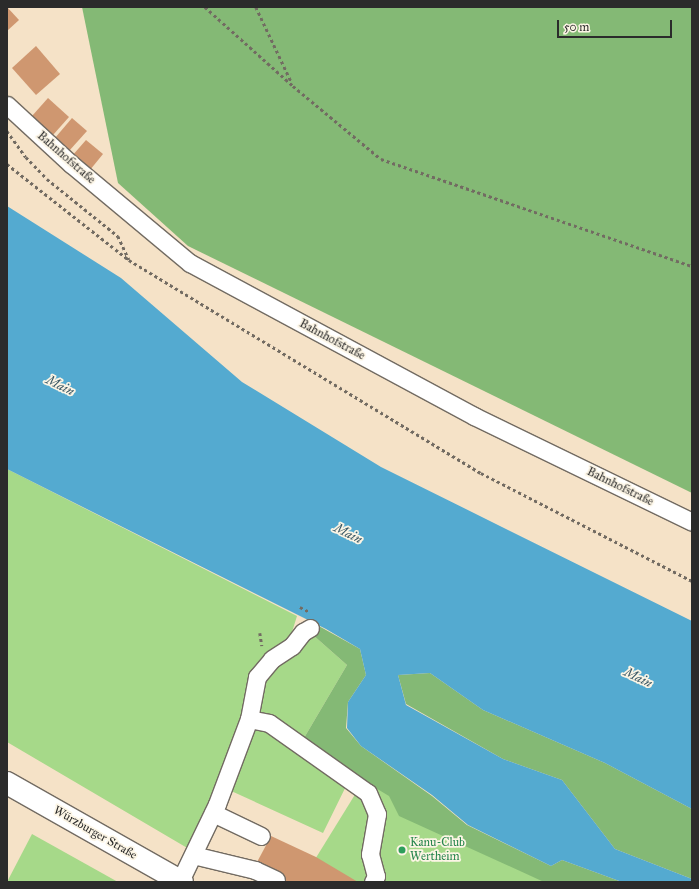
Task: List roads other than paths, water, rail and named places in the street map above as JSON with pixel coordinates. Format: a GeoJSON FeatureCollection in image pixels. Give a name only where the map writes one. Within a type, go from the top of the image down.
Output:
{"type":"FeatureCollection","features":[{"type":"Feature","properties":{"kind":"main road","name":"Würzburger Straße"},"geometry":{"type":"LineString","coordinates":[[7,783],[181,881]]}},
{"type":"Feature","properties":{"kind":"street","name":"Bahnhofstraße"},"geometry":{"type":"LineString","coordinates":[[7,105],[71,164],[190,263],[474,416],[692,522]]}},
{"type":"Feature","properties":{"kind":"street"},"geometry":{"type":"LineString","coordinates":[[181,881],[213,813],[249,718],[257,677],[272,659],[292,646],[304,628]]}},
{"type":"Feature","properties":{"kind":"street"},"geometry":{"type":"LineString","coordinates":[[249,718],[269,723],[368,794],[377,814],[370,854],[376,876],[373,882]]}},
{"type":"Feature","properties":{"kind":"street"},"geometry":{"type":"LineString","coordinates":[[213,813],[261,836]]}},
{"type":"Feature","properties":{"kind":"street"},"geometry":{"type":"LineString","coordinates":[[193,855],[255,870],[276,880]]}},
{"type":"Feature","properties":{"kind":"water","name":"Main"},"geometry":{"type":"Polygon","coordinates":[[[7,206],[121,278],[242,382],[381,467],[692,621],[692,809],[605,763],[483,710],[430,673],[398,675],[406,705],[503,759],[562,780],[615,849],[692,879],[692,882],[622,882],[562,860],[551,866],[468,825],[432,795],[361,746],[347,728],[348,702],[366,675],[360,649],[326,629],[7,469],[7,206]]]}},
{"type":"Feature","properties":{"kind":"place","name":"Kanu-Club Wertheim"},"geometry":{"type":"Point","coordinates":[402,850]}}]}
